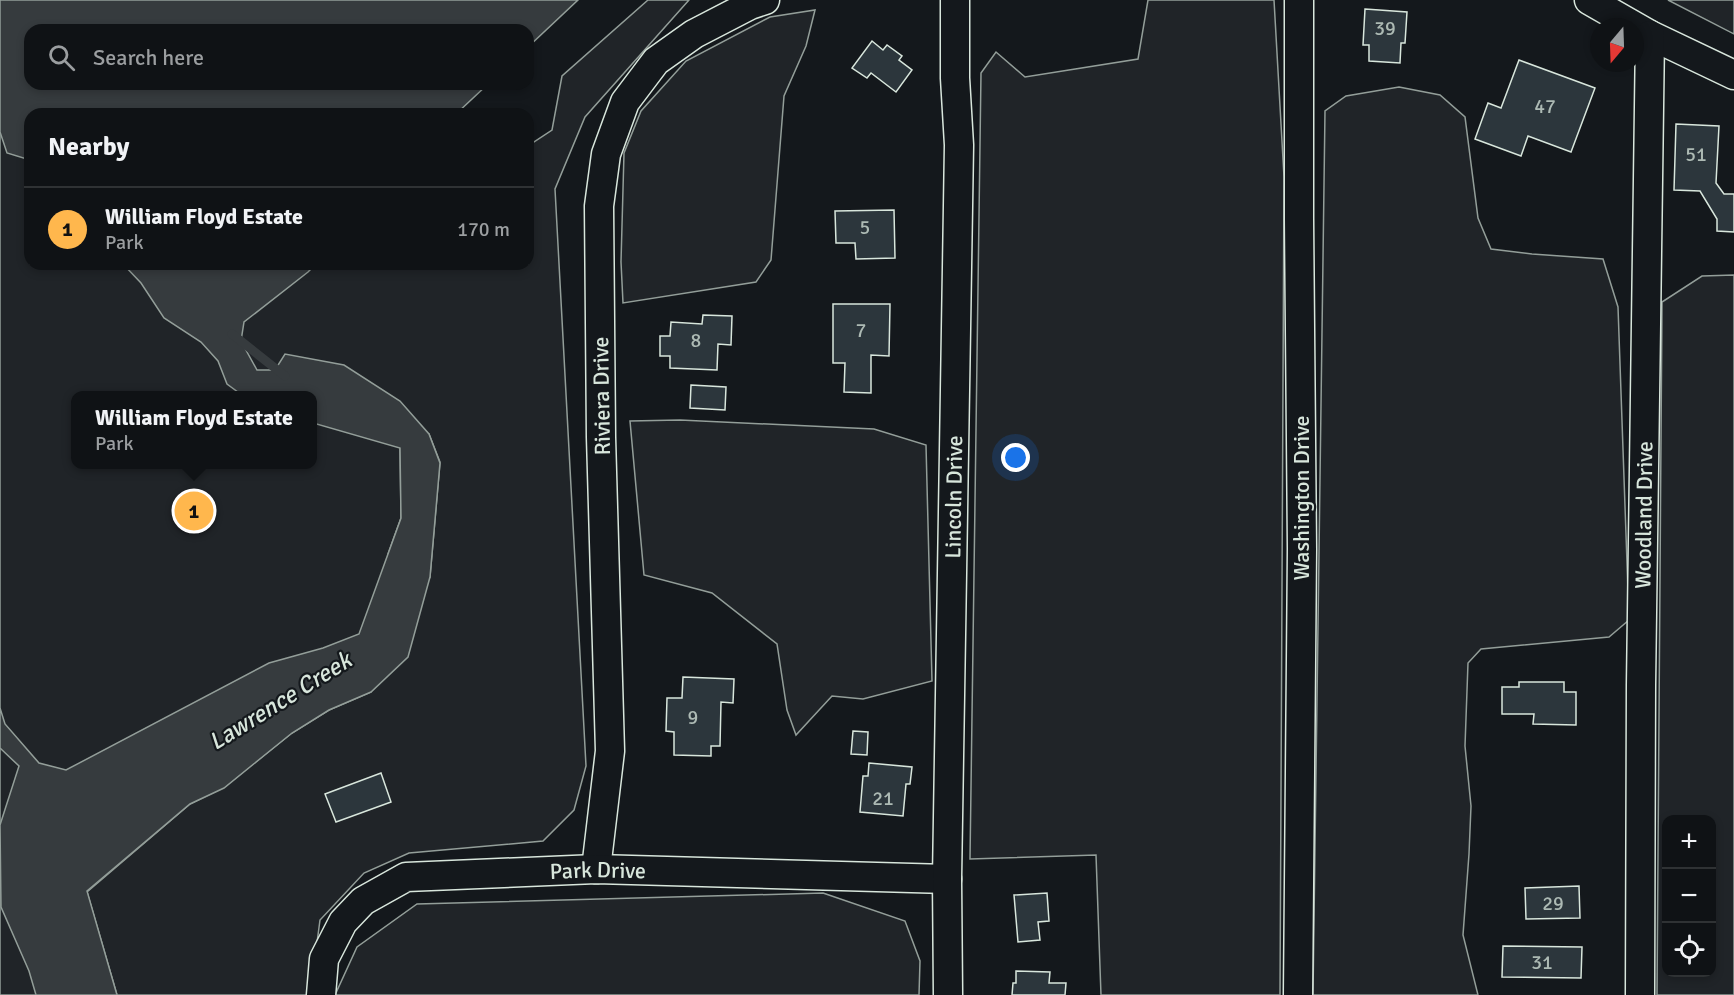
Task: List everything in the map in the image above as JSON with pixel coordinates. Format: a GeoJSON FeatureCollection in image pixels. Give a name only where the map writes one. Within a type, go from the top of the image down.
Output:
{"type":"FeatureCollection","features":[{"type":"Feature","properties":{"kind":"street","name":"Riviera Drive"},"geometry":{"type":"LineString","coordinates":[[596,869],[610,751],[599,206],[606,154],[625,102],[656,61],[694,34],[750,5],[765,0]]}},
{"type":"Feature","properties":{"kind":"street","name":"Lincoln Drive"},"geometry":{"type":"LineString","coordinates":[[948,995],[947,879],[959,145],[955,78],[955,0]]}},
{"type":"Feature","properties":{"kind":"street","name":"Washington Drive"},"geometry":{"type":"LineString","coordinates":[[1298,995],[1302,549],[1299,0]]}},
{"type":"Feature","properties":{"kind":"street"},"geometry":{"type":"LineString","coordinates":[[1589,0],[1650,35],[1734,75]]}},
{"type":"Feature","properties":{"kind":"street","name":"Woodland Drive"},"geometry":{"type":"LineString","coordinates":[[1640,995],[1641,686],[1650,35]]}},
{"type":"Feature","properties":{"kind":"street","name":"Park Drive"},"geometry":{"type":"LineString","coordinates":[[321,995],[324,959],[343,922],[363,901],[406,877],[596,869],[947,879]]}},
{"type":"Feature","properties":{"kind":"shaded area"},"geometry":{"type":"Polygon","coordinates":[[[648,0],[689,0],[585,117],[555,189],[586,766],[574,810],[543,841],[409,853],[364,873],[320,920],[310,995],[117,995],[87,892],[190,804],[224,787],[292,733],[329,710],[371,692],[430,577],[440,462],[429,434],[400,448],[401,518],[388,554],[389,576],[343,667],[37,903],[65,995],[0,995],[0,60],[24,79],[24,90],[30,90],[30,108],[24,108],[24,270],[534,270],[534,142],[552,130],[562,76],[648,0]]]}},
{"type":"Feature","properties":{"kind":"shaded area"},"geometry":{"type":"Polygon","coordinates":[[[1148,0],[1274,0],[1284,177],[1280,995],[1101,995],[1096,855],[970,859],[981,73],[996,52],[1025,77],[1138,59],[1148,0]]]}},
{"type":"Feature","properties":{"kind":"shaded area"},"geometry":{"type":"Polygon","coordinates":[[[1668,0],[1734,0],[1734,34],[1668,0]]]}},
{"type":"Feature","properties":{"kind":"shaded area"},"geometry":{"type":"Polygon","coordinates":[[[815,10],[806,46],[784,96],[771,260],[756,282],[623,303],[621,262],[624,153],[641,111],[686,61],[770,17],[815,10]]]}},
{"type":"Feature","properties":{"kind":"shaded area"},"geometry":{"type":"Polygon","coordinates":[[[1399,87],[1440,95],[1465,117],[1478,218],[1491,249],[1603,259],[1618,307],[1629,620],[1609,637],[1481,649],[1468,663],[1465,746],[1471,806],[1463,935],[1478,995],[1313,995],[1325,111],[1346,96],[1399,87]]]}},
{"type":"Feature","properties":{"kind":"shaded area"},"geometry":{"type":"Polygon","coordinates":[[[1734,275],[1734,995],[1657,995],[1662,302],[1702,276],[1734,275]]]}},
{"type":"Feature","properties":{"kind":"shaded area"},"geometry":{"type":"Polygon","coordinates":[[[680,420],[874,429],[926,445],[932,681],[863,699],[832,696],[796,735],[787,710],[777,644],[712,593],[644,575],[630,421],[680,420]]]}},
{"type":"Feature","properties":{"kind":"shaded area"},"geometry":{"type":"Polygon","coordinates":[[[823,893],[905,921],[920,961],[919,995],[335,995],[357,947],[417,904],[823,893]]]}},
{"type":"Feature","properties":{"kind":"water"},"geometry":{"type":"Polygon","coordinates":[[[0,0],[578,0],[534,41],[534,24],[24,24],[24,90],[482,90],[462,108],[24,108],[24,158],[7,153],[0,132],[0,0]]]}},
{"type":"Feature","properties":{"kind":"water"},"geometry":{"type":"Polygon","coordinates":[[[129,270],[310,270],[244,322],[241,341],[257,370],[275,370],[285,354],[344,365],[400,401],[429,434],[440,463],[430,577],[408,657],[371,692],[329,710],[292,733],[224,788],[190,804],[87,891],[117,995],[36,995],[29,971],[1,907],[0,825],[19,766],[0,748],[0,708],[5,724],[39,763],[66,770],[269,663],[323,648],[359,634],[401,518],[400,448],[317,424],[317,391],[237,391],[227,384],[218,361],[201,342],[164,318],[141,283],[129,270]]]}},
{"type":"Feature","properties":{"kind":"building"},"geometry":{"type":"Polygon","coordinates":[[[1365,9],[1407,12],[1405,43],[1401,43],[1400,63],[1369,61],[1369,45],[1363,45],[1365,9]]]}},
{"type":"Feature","properties":{"kind":"building"},"geometry":{"type":"Polygon","coordinates":[[[872,41],[883,50],[887,45],[902,56],[899,60],[912,70],[896,92],[871,73],[867,78],[852,68],[872,41]]]}},
{"type":"Feature","properties":{"kind":"building"},"geometry":{"type":"Polygon","coordinates":[[[1519,60],[1595,88],[1571,152],[1528,136],[1521,156],[1475,139],[1488,103],[1501,108],[1519,60]]]}},
{"type":"Feature","properties":{"kind":"building"},"geometry":{"type":"Polygon","coordinates":[[[1676,124],[1719,126],[1716,183],[1724,194],[1734,194],[1734,232],[1717,231],[1717,219],[1700,191],[1674,190],[1676,124]]]}},
{"type":"Feature","properties":{"kind":"building"},"geometry":{"type":"Polygon","coordinates":[[[894,210],[895,258],[856,259],[855,243],[836,243],[835,211],[894,210]]]}},
{"type":"Feature","properties":{"kind":"building"},"geometry":{"type":"Polygon","coordinates":[[[833,304],[890,304],[889,356],[871,355],[871,393],[844,392],[845,363],[833,363],[833,304]]]}},
{"type":"Feature","properties":{"kind":"building"},"geometry":{"type":"Polygon","coordinates":[[[703,315],[732,316],[731,345],[718,344],[717,370],[670,368],[670,356],[660,356],[660,336],[670,336],[671,322],[702,324],[703,315]]]}},
{"type":"Feature","properties":{"kind":"building"},"geometry":{"type":"Polygon","coordinates":[[[691,385],[726,387],[725,410],[690,408],[691,385]]]}},
{"type":"Feature","properties":{"kind":"building"},"geometry":{"type":"Polygon","coordinates":[[[683,677],[734,679],[733,703],[721,702],[720,746],[711,746],[711,756],[674,755],[674,732],[666,731],[667,698],[682,698],[683,677]]]}},
{"type":"Feature","properties":{"kind":"building"},"geometry":{"type":"Polygon","coordinates":[[[1519,682],[1564,682],[1564,692],[1576,692],[1576,725],[1533,724],[1534,714],[1502,714],[1502,687],[1519,687],[1519,682]]]}},
{"type":"Feature","properties":{"kind":"building"},"geometry":{"type":"Polygon","coordinates":[[[853,731],[868,732],[867,755],[851,754],[853,731]]]}},
{"type":"Feature","properties":{"kind":"building"},"geometry":{"type":"Polygon","coordinates":[[[869,763],[912,767],[910,784],[906,784],[903,816],[860,812],[863,776],[868,776],[869,763]]]}},
{"type":"Feature","properties":{"kind":"building"},"geometry":{"type":"Polygon","coordinates":[[[381,773],[391,802],[336,822],[325,794],[381,773]]]}},
{"type":"Feature","properties":{"kind":"building"},"geometry":{"type":"Polygon","coordinates":[[[1579,886],[1580,918],[1526,919],[1525,888],[1579,886]]]}},
{"type":"Feature","properties":{"kind":"building"},"geometry":{"type":"Polygon","coordinates":[[[1047,893],[1049,921],[1038,922],[1040,940],[1018,942],[1014,895],[1047,893]]]}},
{"type":"Feature","properties":{"kind":"building"},"geometry":{"type":"Polygon","coordinates":[[[1503,946],[1582,947],[1581,978],[1502,977],[1503,946]]]}},
{"type":"Feature","properties":{"kind":"building"},"geometry":{"type":"Polygon","coordinates":[[[1016,971],[1050,972],[1049,983],[1066,983],[1065,995],[1012,995],[1013,983],[1016,983],[1016,971]]]}},
{"type":"Feature","properties":{"kind":"waterway","name":"Lawrence Creek"},"geometry":{"type":"LineString","coordinates":[[232,334],[285,376]]}},
{"type":"Feature","properties":{"kind":"place","name":"William Floyd Estate"},"geometry":{"type":"Point","coordinates":[194,511]}}]}
